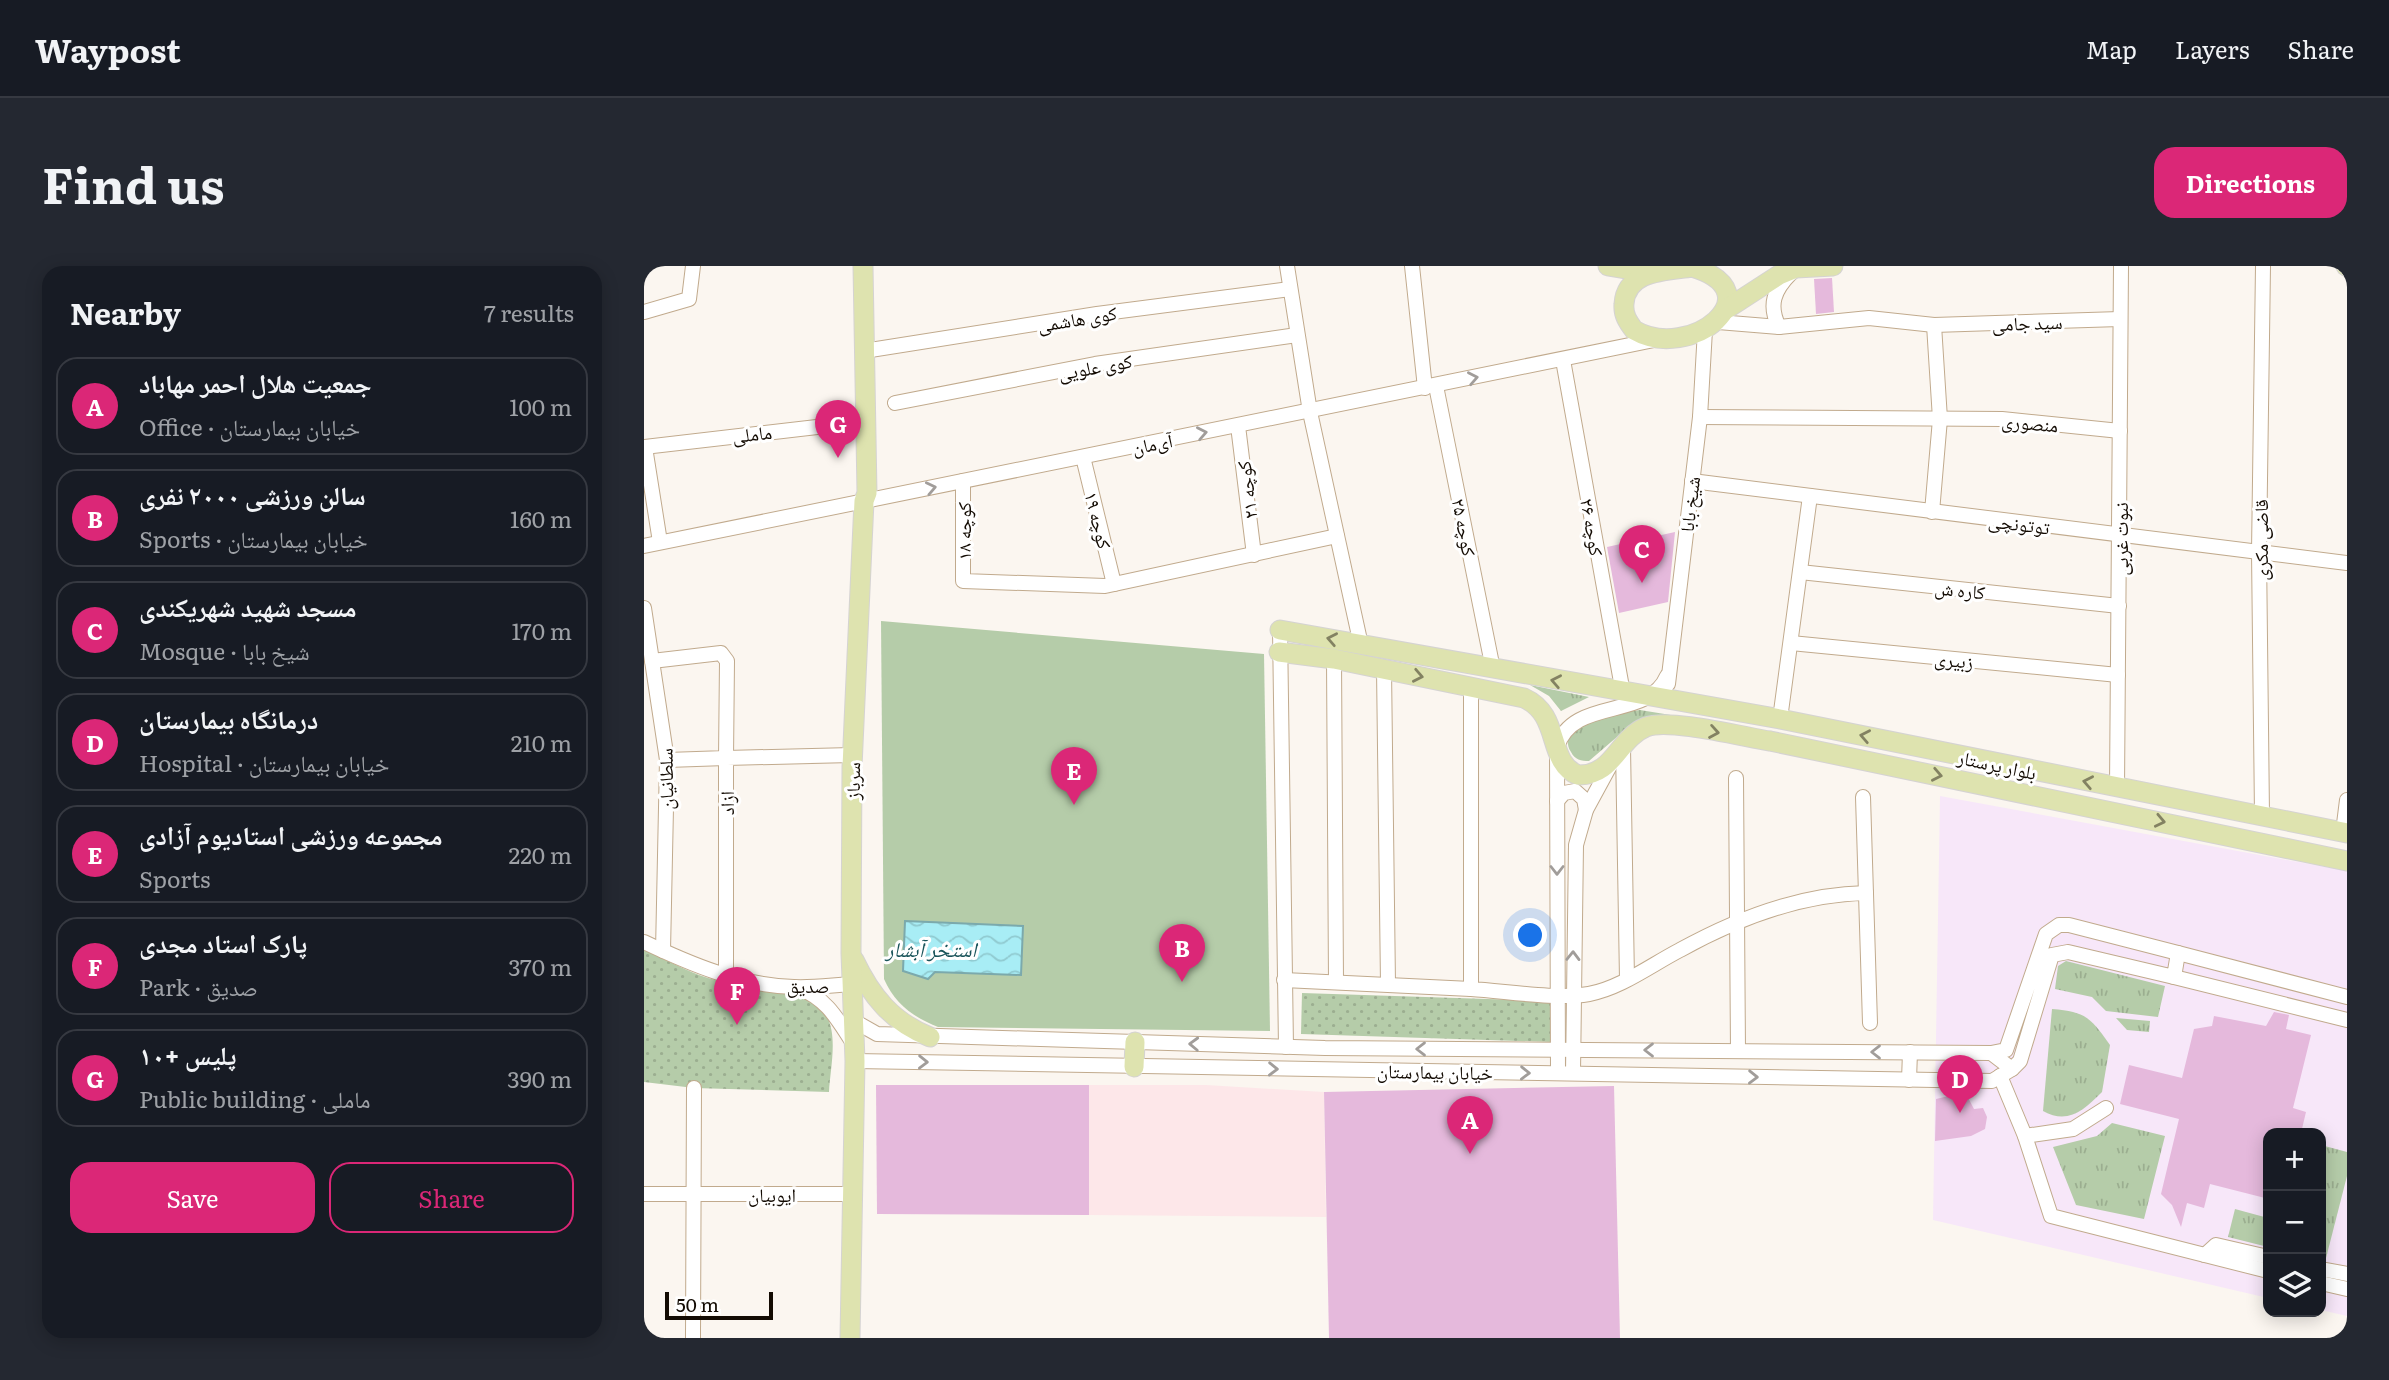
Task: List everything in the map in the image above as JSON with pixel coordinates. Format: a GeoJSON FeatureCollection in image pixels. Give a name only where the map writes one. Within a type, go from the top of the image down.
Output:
{"type":"FeatureCollection","features":[{"type":"Feature","properties":{"kind":"main road"},"geometry":{"type":"LineString","coordinates":[[858,266],[861,493],[864,501]]}},
{"type":"Feature","properties":{"kind":"main road"},"geometry":{"type":"LineString","coordinates":[[863,266],[867,493],[864,501]]}},
{"type":"Feature","properties":{"kind":"main road"},"geometry":{"type":"LineString","coordinates":[[1608,266],[1650,273],[1694,266],[1716,277],[1727,298],[1716,321]]}},
{"type":"Feature","properties":{"kind":"main road"},"geometry":{"type":"LineString","coordinates":[[1650,273],[1629,286],[1624,296],[1624,310],[1627,322],[1634,330],[1660,339],[1716,321],[1779,275],[1796,268],[1833,266]]}},
{"type":"Feature","properties":{"kind":"main road","name":"سرباز"},"geometry":{"type":"LineString","coordinates":[[850,1338],[855,1053],[851,953],[852,755],[864,501]]}},
{"type":"Feature","properties":{"kind":"main road"},"geometry":{"type":"LineString","coordinates":[[1280,630],[1360,655],[1384,669],[1537,704],[1547,717],[1563,765],[1578,775],[1598,773],[1646,727],[1677,726],[1770,741],[2347,861]]}},
{"type":"Feature","properties":{"kind":"main road"},"geometry":{"type":"LineString","coordinates":[[1279,652],[1334,659],[1360,655]]}},
{"type":"Feature","properties":{"kind":"main road","name":"بلوار پرستار"},"geometry":{"type":"LineString","coordinates":[[1360,655],[1493,669],[1687,705],[1780,719],[2345,832]]}},
{"type":"Feature","properties":{"kind":"main road","name":"نبوت غربی"},"geometry":{"type":"LineString","coordinates":[[2117,788],[2117,812]]}},
{"type":"Feature","properties":{"kind":"main road"},"geometry":{"type":"LineString","coordinates":[[851,953],[872,993],[898,1022],[930,1037]]}},
{"type":"Feature","properties":{"kind":"main road"},"geometry":{"type":"LineString","coordinates":[[1134,1066],[1135,1042]]}},
{"type":"Feature","properties":{"kind":"street"},"geometry":{"type":"LineString","coordinates":[[644,312],[689,299],[693,266]]}},
{"type":"Feature","properties":{"kind":"street"},"geometry":{"type":"LineString","coordinates":[[1287,266],[1310,412],[1360,655]]}},
{"type":"Feature","properties":{"kind":"street","name":"کوچه ۲۵"},"geometry":{"type":"LineString","coordinates":[[1412,266],[1431,387],[1493,669]]}},
{"type":"Feature","properties":{"kind":"street","name":"نبوت غربی"},"geometry":{"type":"LineString","coordinates":[[2117,788],[2121,266]]}},
{"type":"Feature","properties":{"kind":"street","name":"قاضی مکری"},"geometry":{"type":"LineString","coordinates":[[2262,815],[2259,552],[2263,266]]}},
{"type":"Feature","properties":{"kind":"street"},"geometry":{"type":"LineString","coordinates":[[1779,327],[1771,307],[1773,299],[1783,281],[1796,268]]}},
{"type":"Feature","properties":{"kind":"street","name":"کوی هاشمی"},"geometry":{"type":"LineString","coordinates":[[864,351],[1097,314],[1290,289]]}},
{"type":"Feature","properties":{"kind":"street","name":"سید جامی"},"geometry":{"type":"LineString","coordinates":[[1716,321],[1779,327],[1870,318],[1934,324],[2120,319]]}},
{"type":"Feature","properties":{"kind":"street","name":"شیخ بابا"},"geometry":{"type":"LineString","coordinates":[[1667,676],[1700,417],[1716,321]]}},
{"type":"Feature","properties":{"kind":"street"},"geometry":{"type":"LineString","coordinates":[[1933,512],[1940,419],[1934,324]]}},
{"type":"Feature","properties":{"kind":"street","name":"کوی علویی"},"geometry":{"type":"LineString","coordinates":[[895,403],[1095,364],[1297,335]]}},
{"type":"Feature","properties":{"kind":"street","name":"آی‌مان"},"geometry":{"type":"LineString","coordinates":[[644,546],[1660,339]]}},
{"type":"Feature","properties":{"kind":"street","name":"کوچه ۲۶"},"geometry":{"type":"LineString","coordinates":[[1563,360],[1623,693]]}},
{"type":"Feature","properties":{"kind":"street","name":"منصوری"},"geometry":{"type":"LineString","coordinates":[[1700,417],[2002,419],[2120,431]]}},
{"type":"Feature","properties":{"kind":"street","name":"ماملی"},"geometry":{"type":"LineString","coordinates":[[644,447],[860,422]]}},
{"type":"Feature","properties":{"kind":"street","name":"کوچه ۲۱"},"geometry":{"type":"LineString","coordinates":[[1238,426],[1254,555]]}},
{"type":"Feature","properties":{"kind":"street"},"geometry":{"type":"LineString","coordinates":[[644,447],[660,542]]}},
{"type":"Feature","properties":{"kind":"street","name":"کوچه ۱۹"},"geometry":{"type":"LineString","coordinates":[[1083,457],[1114,584]]}},
{"type":"Feature","properties":{"kind":"street","name":"کوچه ۱۸"},"geometry":{"type":"LineString","coordinates":[[963,481],[963,581],[1114,584]]}},
{"type":"Feature","properties":{"kind":"street","name":"توتونچی"},"geometry":{"type":"LineString","coordinates":[[1692,481],[2347,562]]}},
{"type":"Feature","properties":{"kind":"street"},"geometry":{"type":"LineString","coordinates":[[1780,719],[1810,496]]}},
{"type":"Feature","properties":{"kind":"street"},"geometry":{"type":"LineString","coordinates":[[1114,584],[1337,536]]}},
{"type":"Feature","properties":{"kind":"street","name":"کاره ش"},"geometry":{"type":"LineString","coordinates":[[1800,572],[2119,607]]}},
{"type":"Feature","properties":{"kind":"street","name":"سلطانیان"},"geometry":{"type":"LineString","coordinates":[[644,608],[667,760],[663,951]]}},
{"type":"Feature","properties":{"kind":"street"},"geometry":{"type":"LineString","coordinates":[[1280,630],[1286,1047]]}},
{"type":"Feature","properties":{"kind":"street","name":"زبیری"},"geometry":{"type":"LineString","coordinates":[[1791,643],[2118,675]]}},
{"type":"Feature","properties":{"kind":"street","name":"ازاد"},"geometry":{"type":"LineString","coordinates":[[652,661],[721,653],[726,656],[726,975]]}},
{"type":"Feature","properties":{"kind":"street"},"geometry":{"type":"LineString","coordinates":[[1334,659],[1336,982]]}},
{"type":"Feature","properties":{"kind":"street"},"geometry":{"type":"LineString","coordinates":[[1384,669],[1388,984]]}},
{"type":"Feature","properties":{"kind":"street"},"geometry":{"type":"LineString","coordinates":[[1573,1073],[1566,994],[1557,747],[1566,729],[1581,719],[1647,698],[1661,689],[1667,676]]}},
{"type":"Feature","properties":{"kind":"street"},"geometry":{"type":"LineString","coordinates":[[1667,676],[1672,695],[1687,705]]}},
{"type":"Feature","properties":{"kind":"street"},"geometry":{"type":"LineString","coordinates":[[1471,687],[1471,989]]}},
{"type":"Feature","properties":{"kind":"street"},"geometry":{"type":"LineString","coordinates":[[667,760],[852,755]]}},
{"type":"Feature","properties":{"kind":"street"},"geometry":{"type":"LineString","coordinates":[[1558,1073],[1576,845],[1586,810],[1618,755]]}},
{"type":"Feature","properties":{"kind":"street"},"geometry":{"type":"LineString","coordinates":[[1618,755],[1627,979]]}},
{"type":"Feature","properties":{"kind":"street"},"geometry":{"type":"LineString","coordinates":[[1736,778],[1738,1051]]}},
{"type":"Feature","properties":{"kind":"street"},"geometry":{"type":"LineString","coordinates":[[1557,801],[1563,793],[1575,791],[1584,799],[1586,810]]}},
{"type":"Feature","properties":{"kind":"street"},"geometry":{"type":"LineString","coordinates":[[1863,797],[1870,1023]]}},
{"type":"Feature","properties":{"kind":"street"},"geometry":{"type":"LineString","coordinates":[[2345,832],[2347,800]]}},
{"type":"Feature","properties":{"kind":"street"},"geometry":{"type":"LineString","coordinates":[[1284,980],[1566,994],[1602,990],[1718,930],[1800,899],[1830,893],[1866,893]]}},
{"type":"Feature","properties":{"kind":"street"},"geometry":{"type":"LineString","coordinates":[[854,1021],[877,1034],[930,1037],[1286,1047],[1991,1053],[2006,1050],[2046,934],[2059,925],[2069,925],[2347,998]]}},
{"type":"Feature","properties":{"kind":"street","name":"صدیق"},"geometry":{"type":"LineString","coordinates":[[644,942],[726,975],[792,987],[853,984]]}},
{"type":"Feature","properties":{"kind":"street"},"geometry":{"type":"LineString","coordinates":[[2006,1073],[2020,1060],[2052,955],[2068,951],[2347,1020]]}},
{"type":"Feature","properties":{"kind":"street"},"geometry":{"type":"LineString","coordinates":[[2174,977],[2178,953]]}},
{"type":"Feature","properties":{"kind":"street"},"geometry":{"type":"LineString","coordinates":[[792,987],[808,992],[822,1001],[855,1053]]}},
{"type":"Feature","properties":{"kind":"street"},"geometry":{"type":"LineString","coordinates":[[1909,1080],[1910,1052]]}},
{"type":"Feature","properties":{"kind":"street","name":"خیابان بیمارستان"},"geometry":{"type":"LineString","coordinates":[[855,1053],[1134,1066],[1909,1080],[1992,1081],[2006,1073]]}},
{"type":"Feature","properties":{"kind":"street"},"geometry":{"type":"LineString","coordinates":[[1991,1053],[2006,1073],[2051,1216],[2263,1271]]}},
{"type":"Feature","properties":{"kind":"street"},"geometry":{"type":"LineString","coordinates":[[693,1338],[691,1195],[694,1088]]}},
{"type":"Feature","properties":{"kind":"street"},"geometry":{"type":"LineString","coordinates":[[2025,1136],[2073,1129],[2106,1108]]}},
{"type":"Feature","properties":{"kind":"street","name":"ایوبیان"},"geometry":{"type":"LineString","coordinates":[[644,1194],[853,1194]]}},
{"type":"Feature","properties":{"kind":"street"},"geometry":{"type":"LineString","coordinates":[[2205,1255],[2216,1245],[2263,1256]]}},
{"type":"Feature","properties":{"kind":"street"},"geometry":{"type":"LineString","coordinates":[[2326,1271],[2346,1279]]}},
{"type":"Feature","properties":{"kind":"street"},"geometry":{"type":"LineString","coordinates":[[2326,1282],[2346,1279]]}},
{"type":"Feature","properties":{"kind":"shaded area"},"geometry":{"type":"Polygon","coordinates":[[[1940,796],[2347,871],[2347,1316],[2326,1311],[2326,1128],[2263,1128],[2263,1297],[1933,1220],[1940,796]]]}},
{"type":"Feature","properties":{"kind":"shaded area"},"geometry":{"type":"Polygon","coordinates":[[[1089,1085],[1206,1085],[1324,1092],[1326,1217],[1089,1215],[1089,1085]]]}},
{"type":"Feature","properties":{"kind":"green space"},"geometry":{"type":"Polygon","coordinates":[[[881,621],[1264,654],[1270,1031],[938,1027],[899,1003],[884,979],[881,621]]]}},
{"type":"Feature","properties":{"kind":"green space"},"geometry":{"type":"Polygon","coordinates":[[[1530,685],[1589,697],[1561,711],[1549,696],[1530,685]]]}},
{"type":"Feature","properties":{"kind":"green space"},"geometry":{"type":"Polygon","coordinates":[[[1640,710],[1683,717],[1656,716],[1632,724],[1589,761],[1578,760],[1571,752],[1568,742],[1572,733],[1580,726],[1606,716],[1640,710]]]}},
{"type":"Feature","properties":{"kind":"green space"},"geometry":{"type":"Polygon","coordinates":[[[644,950],[708,978],[790,994],[806,999],[818,1007],[827,1017],[832,1034],[829,1092],[694,1088],[644,1082],[644,950]]]}},
{"type":"Feature","properties":{"kind":"green space"},"geometry":{"type":"Polygon","coordinates":[[[2066,961],[2165,986],[2158,1017],[2106,1011],[2092,997],[2055,989],[2058,966],[2066,961]]]}},
{"type":"Feature","properties":{"kind":"green space"},"geometry":{"type":"Polygon","coordinates":[[[1302,993],[1553,1001],[1553,1042],[1301,1034],[1302,993]]]}},
{"type":"Feature","properties":{"kind":"green space"},"geometry":{"type":"Polygon","coordinates":[[[2052,1009],[2080,1014],[2092,1022],[2110,1045],[2102,1092],[2082,1110],[2068,1116],[2052,1115],[2043,1111],[2052,1009]]]}},
{"type":"Feature","properties":{"kind":"green space"},"geometry":{"type":"Polygon","coordinates":[[[2116,1018],[2150,1021],[2149,1032],[2127,1030],[2116,1018]]]}},
{"type":"Feature","properties":{"kind":"green space"},"geometry":{"type":"Polygon","coordinates":[[[2112,1123],[2165,1136],[2144,1219],[2076,1205],[2053,1147],[2097,1136],[2112,1123]]]}},
{"type":"Feature","properties":{"kind":"green space"},"geometry":{"type":"Polygon","coordinates":[[[2326,1146],[2347,1152],[2347,1176],[2326,1258],[2326,1146]]]}},
{"type":"Feature","properties":{"kind":"green space"},"geometry":{"type":"Polygon","coordinates":[[[2235,1209],[2263,1217],[2263,1246],[2228,1237],[2235,1209]]]}},
{"type":"Feature","properties":{"kind":"water","name":"استخر آبشار"},"geometry":{"type":"Polygon","coordinates":[[[905,921],[1023,926],[1021,975],[935,972],[928,979],[903,971],[905,921]]]}},
{"type":"Feature","properties":{"kind":"building"},"geometry":{"type":"Polygon","coordinates":[[[1832,278],[1834,312],[1816,314],[1814,279],[1832,278]]]}},
{"type":"Feature","properties":{"kind":"building"},"geometry":{"type":"Polygon","coordinates":[[[1675,532],[1668,602],[1619,613],[1607,547],[1675,532]]]}},
{"type":"Feature","properties":{"kind":"building"},"geometry":{"type":"Polygon","coordinates":[[[2274,1012],[2289,1015],[2286,1029],[2311,1035],[2293,1108],[2306,1112],[2302,1128],[2263,1128],[2263,1197],[2210,1184],[2204,1208],[2187,1203],[2181,1227],[2172,1205],[2161,1194],[2179,1119],[2120,1104],[2129,1065],[2182,1078],[2194,1029],[2212,1026],[2214,1016],[2266,1026],[2274,1012]]]}},
{"type":"Feature","properties":{"kind":"building"},"geometry":{"type":"Polygon","coordinates":[[[876,1085],[1089,1085],[1089,1215],[877,1214],[876,1085]]]}},
{"type":"Feature","properties":{"kind":"building"},"geometry":{"type":"Polygon","coordinates":[[[1614,1086],[1620,1338],[1329,1338],[1324,1092],[1614,1086]]]}},
{"type":"Feature","properties":{"kind":"building"},"geometry":{"type":"Polygon","coordinates":[[[1965,1092],[1974,1109],[1983,1108],[1987,1117],[1985,1129],[1971,1136],[1935,1141],[1936,1099],[1965,1092]]]}},
{"type":"Feature","properties":{"kind":"place","name":"پلیس +۱۰"},"geometry":{"type":"Point","coordinates":[838,458]}},
{"type":"Feature","properties":{"kind":"place","name":"مسجد شهید شهریکندی"},"geometry":{"type":"Point","coordinates":[1642,583]}},
{"type":"Feature","properties":{"kind":"place","name":"مجموعه ورزشی استادیوم آزادی"},"geometry":{"type":"Point","coordinates":[1074,805]}},
{"type":"Feature","properties":{"kind":"place","name":"سالن ورزشی ۲۰۰۰ نفری"},"geometry":{"type":"Point","coordinates":[1182,982]}},
{"type":"Feature","properties":{"kind":"place","name":"پارک استاد مجدی"},"geometry":{"type":"Point","coordinates":[737,1025]}},
{"type":"Feature","properties":{"kind":"place","name":"درمانگاه بیمارستان"},"geometry":{"type":"Point","coordinates":[1960,1113]}},
{"type":"Feature","properties":{"kind":"place","name":"جمعیت هلال احمر مهاباد"},"geometry":{"type":"Point","coordinates":[1470,1154]}}]}
